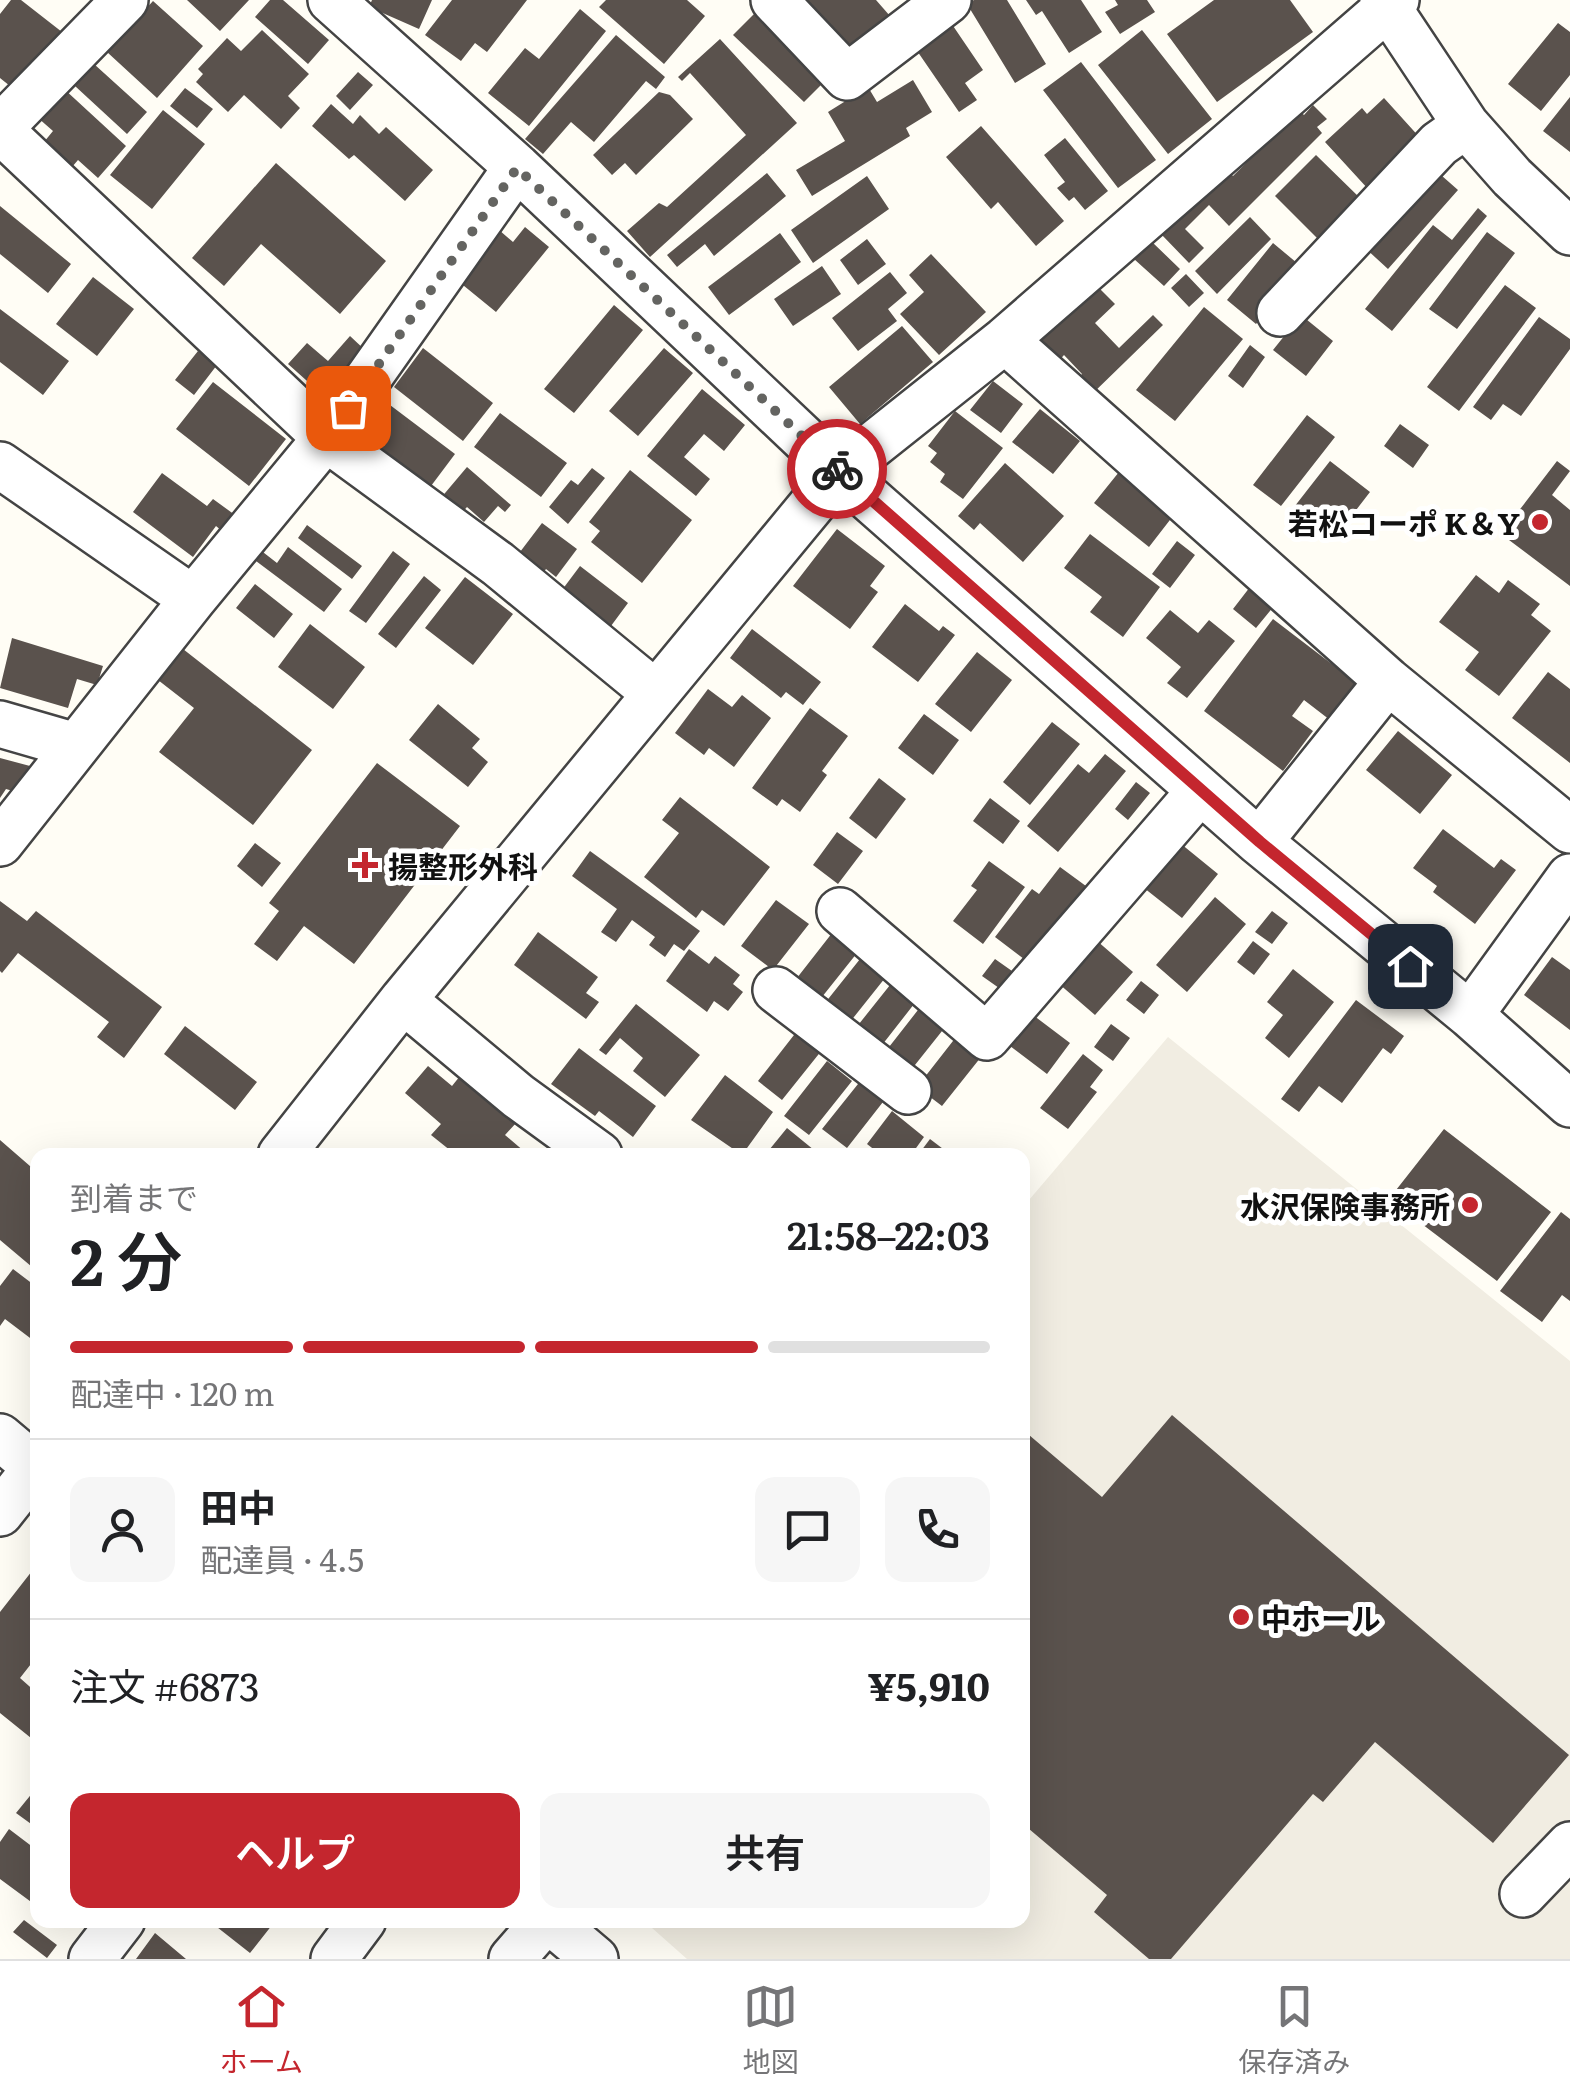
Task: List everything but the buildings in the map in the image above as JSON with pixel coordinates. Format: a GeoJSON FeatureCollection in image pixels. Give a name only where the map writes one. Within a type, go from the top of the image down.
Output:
{"type":"FeatureCollection","features":[{"type":"Feature","properties":{"kind":"street"},"geometry":{"type":"LineString","coordinates":[[125,0],[0,129],[326,438],[498,564],[655,694]]}},
{"type":"Feature","properties":{"kind":"street"},"geometry":{"type":"LineString","coordinates":[[774,0],[847,77],[948,0]]}},
{"type":"Feature","properties":{"kind":"street"},"geometry":{"type":"LineString","coordinates":[[287,1148],[403,1000],[839,472],[1005,340],[1388,2],[1466,124],[1512,177],[1570,232]]}},
{"type":"Feature","properties":{"kind":"street"},"geometry":{"type":"LineString","coordinates":[[344,5],[839,472],[1200,791],[1470,1015],[1570,1104]]}},
{"type":"Feature","properties":{"kind":"street"},"geometry":{"type":"LineString","coordinates":[[1280,313],[1439,144],[1466,124]]}},
{"type":"Feature","properties":{"kind":"street"},"geometry":{"type":"LineString","coordinates":[[0,843],[326,438],[517,168]]}},
{"type":"Feature","properties":{"kind":"street"},"geometry":{"type":"LineString","coordinates":[[1005,340],[1388,681],[1570,830]]}},
{"type":"Feature","properties":{"kind":"street"},"geometry":{"type":"LineString","coordinates":[[0,465],[193,599]]}},
{"type":"Feature","properties":{"kind":"street"},"geometry":{"type":"LineString","coordinates":[[1260,842],[1388,681]]}},
{"type":"Feature","properties":{"kind":"street"},"geometry":{"type":"LineString","coordinates":[[0,724],[76,746]]}},
{"type":"Feature","properties":{"kind":"street"},"geometry":{"type":"LineString","coordinates":[[840,911],[987,1036],[1200,791]]}},
{"type":"Feature","properties":{"kind":"street"},"geometry":{"type":"LineString","coordinates":[[1470,1015],[1570,877]]}},
{"type":"Feature","properties":{"kind":"street"},"geometry":{"type":"LineString","coordinates":[[776,990],[908,1091]]}},
{"type":"Feature","properties":{"kind":"street"},"geometry":{"type":"LineString","coordinates":[[403,1000],[518,1096],[589,1148]]}},
{"type":"Feature","properties":{"kind":"street"},"geometry":{"type":"LineString","coordinates":[[0,1436],[30,1461]]}},
{"type":"Feature","properties":{"kind":"street"},"geometry":{"type":"LineString","coordinates":[[0,1513],[30,1476]]}},
{"type":"Feature","properties":{"kind":"street"},"geometry":{"type":"LineString","coordinates":[[1523,1894],[1570,1846]]}},
{"type":"Feature","properties":{"kind":"street"},"geometry":{"type":"LineString","coordinates":[[92,1959],[116,1928]]}},
{"type":"Feature","properties":{"kind":"street"},"geometry":{"type":"LineString","coordinates":[[334,1959],[357,1928]]}},
{"type":"Feature","properties":{"kind":"street"},"geometry":{"type":"LineString","coordinates":[[512,1959],[541,1928]]}},
{"type":"Feature","properties":{"kind":"street"},"geometry":{"type":"LineString","coordinates":[[558,1928],[595,1959]]}},
{"type":"Feature","properties":{"kind":"shaded area"},"geometry":{"type":"Polygon","coordinates":[[[1168,1037],[1570,1361],[1570,1959],[687,1959],[652,1928],[1030,1928],[1030,1199],[1168,1037]]]}},
{"type":"Feature","properties":{"kind":"way so far"},"geometry":{"type":"LineString","coordinates":[[348,408],[517,168],[837,469]]}},
{"type":"Feature","properties":{"kind":"place","name":"若松コーポ K＆Y"},"geometry":{"type":"Point","coordinates":[1540,522]}},
{"type":"Feature","properties":{"kind":"place","name":"揚整形外科"},"geometry":{"type":"Point","coordinates":[365,865]}},
{"type":"Feature","properties":{"kind":"place","name":"水沢保険事務所"},"geometry":{"type":"Point","coordinates":[1470,1205]}},
{"type":"Feature","properties":{"kind":"place","name":"中ホール"},"geometry":{"type":"Point","coordinates":[1241,1617]}},
{"type":"Feature","properties":{"kind":"route"},"geometry":{"type":"LineString","coordinates":[[837,469],[1260,842],[1410,966]]}}]}
